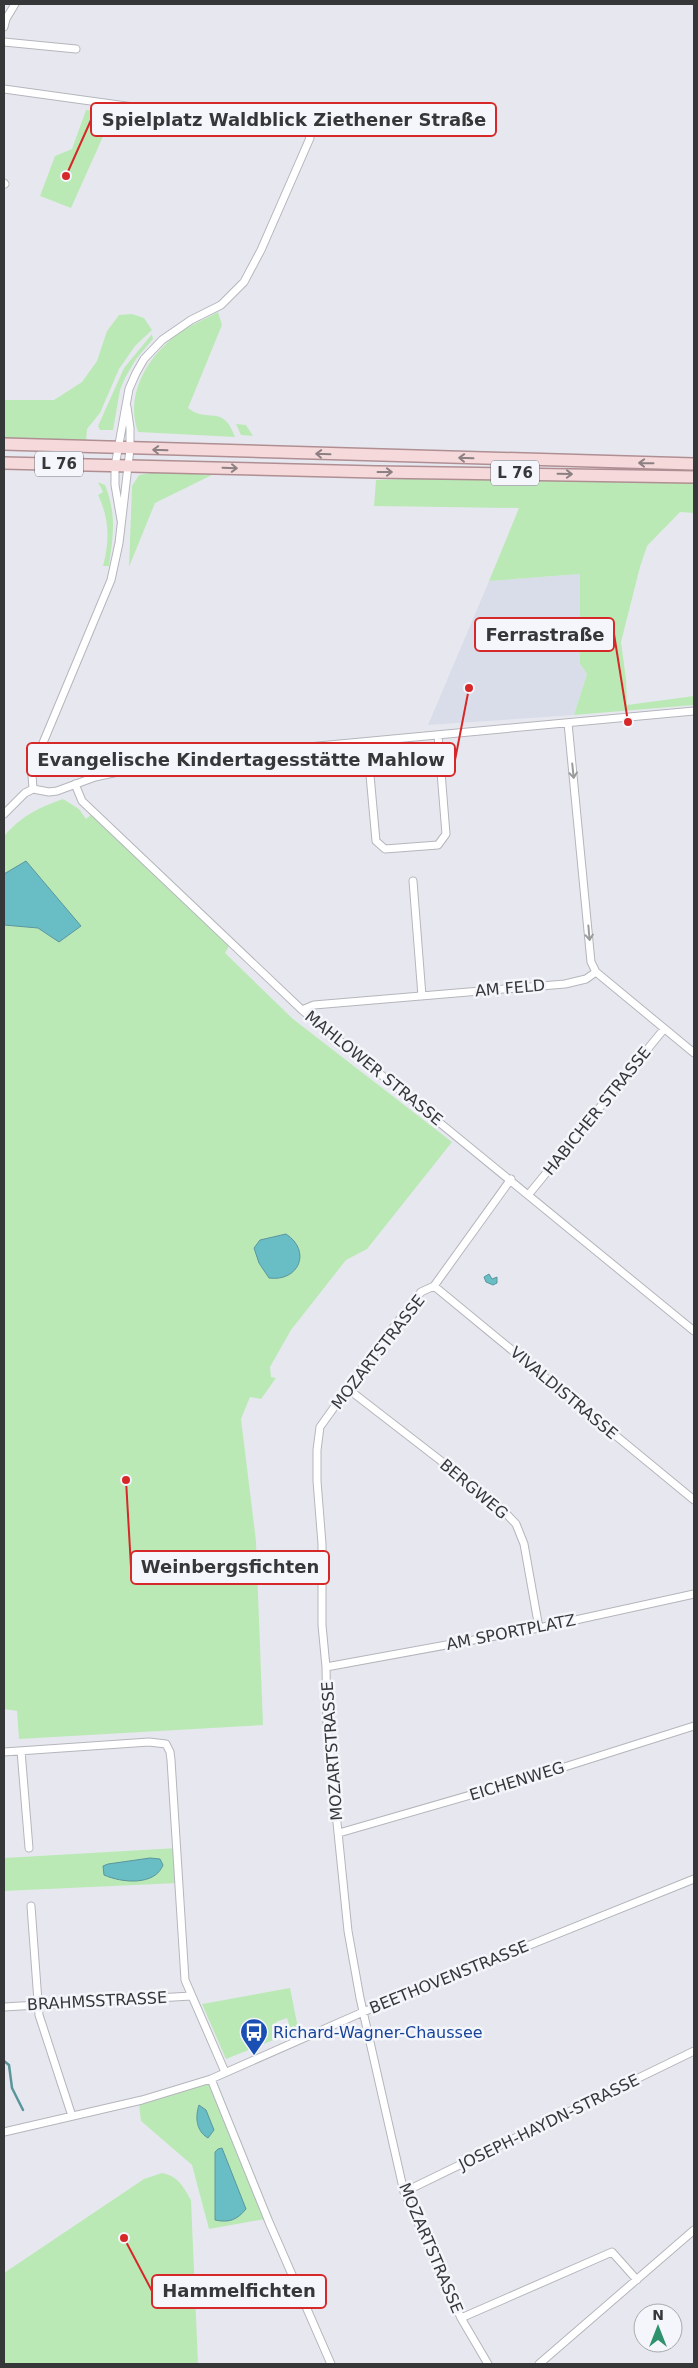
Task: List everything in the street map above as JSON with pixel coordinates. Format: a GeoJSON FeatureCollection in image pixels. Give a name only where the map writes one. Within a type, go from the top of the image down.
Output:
{"type":"FeatureCollection","features":[{"type":"Feature","properties":{"kind":"main road","name":"L 76"},"geometry":{"type":"LineString","coordinates":[[4,444],[694,464]]}},
{"type":"Feature","properties":{"kind":"main road","name":"L 76"},"geometry":{"type":"LineString","coordinates":[[4,463],[368,472],[694,477]]}},
{"type":"Feature","properties":{"kind":"street"},"geometry":{"type":"LineString","coordinates":[[4,27],[6,19],[16,4]]}},
{"type":"Feature","properties":{"kind":"street"},"geometry":{"type":"LineString","coordinates":[[4,42],[76,50]]}},
{"type":"Feature","properties":{"kind":"street"},"geometry":{"type":"LineString","coordinates":[[4,89],[307,130],[310,138],[258,256],[244,282],[221,305],[170,333],[152,349],[132,381],[117,448],[115,466],[115,485],[121,520]]}},
{"type":"Feature","properties":{"kind":"street"},"geometry":{"type":"LineString","coordinates":[[33,789],[32,775],[35,762],[111,580],[119,543],[130,449],[127,405]]}},
{"type":"Feature","properties":{"kind":"street"},"geometry":{"type":"LineString","coordinates":[[4,814],[25,793],[33,789],[49,792],[178,759],[694,711]]}},
{"type":"Feature","properties":{"kind":"street"},"geometry":{"type":"LineString","coordinates":[[568,723],[591,962],[596,972],[694,1053]]}},
{"type":"Feature","properties":{"kind":"street"},"geometry":{"type":"LineString","coordinates":[[368,742],[376,841],[385,850],[438,845],[446,834],[438,734]]}},
{"type":"Feature","properties":{"kind":"street","name":"MAHLOWER STRASSE"},"geometry":{"type":"LineString","coordinates":[[75,784],[82,801],[302,1010],[694,1330]]}},
{"type":"Feature","properties":{"kind":"street"},"geometry":{"type":"LineString","coordinates":[[413,881],[422,996]]}},
{"type":"Feature","properties":{"kind":"street","name":"AM FELD"},"geometry":{"type":"LineString","coordinates":[[302,1010],[314,1005],[565,984],[586,979],[596,972]]}},
{"type":"Feature","properties":{"kind":"street","name":"HABICHER STRASSE"},"geometry":{"type":"LineString","coordinates":[[529,1194],[664,1028]]}},
{"type":"Feature","properties":{"kind":"street","name":"MOZARTSTRASSE"},"geometry":{"type":"LineString","coordinates":[[488,2364],[461,2318],[404,2192],[363,2012],[348,1931],[327,1724],[326,1667],[322,1625],[322,1544],[317,1450],[320,1427],[421,1292],[434,1286],[511,1179]]}},
{"type":"Feature","properties":{"kind":"street","name":"VIVALDISTRASSE"},"geometry":{"type":"LineString","coordinates":[[434,1286],[694,1500]]}},
{"type":"Feature","properties":{"kind":"street","name":"BERGWEG"},"geometry":{"type":"LineString","coordinates":[[348,1389],[498,1505],[516,1524],[524,1544],[539,1628]]}},
{"type":"Feature","properties":{"kind":"street","name":"AM SPORTPLATZ"},"geometry":{"type":"LineString","coordinates":[[326,1667],[539,1628],[694,1594]]}},
{"type":"Feature","properties":{"kind":"street","name":"EICHENWEG"},"geometry":{"type":"LineString","coordinates":[[339,1833],[536,1776],[694,1726]]}},
{"type":"Feature","properties":{"kind":"street"},"geometry":{"type":"LineString","coordinates":[[4,1752],[149,1742],[166,1744],[171,1760],[184,1972],[191,1996],[225,2072]]}},
{"type":"Feature","properties":{"kind":"street"},"geometry":{"type":"LineString","coordinates":[[20,1750],[28,1848]]}},
{"type":"Feature","properties":{"kind":"street","name":"BEETHOVENSTRASSE"},"geometry":{"type":"LineString","coordinates":[[4,2132],[142,2100],[211,2080],[225,2072],[363,2012],[694,1879]]}},
{"type":"Feature","properties":{"kind":"street"},"geometry":{"type":"LineString","coordinates":[[31,1906],[37,2005],[72,2116]]}},
{"type":"Feature","properties":{"kind":"street","name":"BRAHMSSTRASSE"},"geometry":{"type":"LineString","coordinates":[[4,2007],[191,1996]]}},
{"type":"Feature","properties":{"kind":"street","name":"JOSEPH-HAYDN-STRASSE"},"geometry":{"type":"LineString","coordinates":[[404,2192],[694,2051]]}},
{"type":"Feature","properties":{"kind":"street"},"geometry":{"type":"LineString","coordinates":[[211,2080],[269,2222],[331,2364]]}},
{"type":"Feature","properties":{"kind":"street"},"geometry":{"type":"LineString","coordinates":[[539,2364],[694,2230]]}},
{"type":"Feature","properties":{"kind":"street"},"geometry":{"type":"LineString","coordinates":[[461,2318],[612,2252],[637,2280]]}},
{"type":"Feature","properties":{"kind":"shaded area"},"geometry":{"type":"Polygon","coordinates":[[[580,574],[580,664],[587,674],[574,715],[428,725],[489,581],[580,574]]]}},
{"type":"Feature","properties":{"kind":"green space"},"geometry":{"type":"Polygon","coordinates":[[[86,110],[114,112],[71,208],[40,196],[55,156],[72,149],[86,110]]]}},
{"type":"Feature","properties":{"kind":"green space"},"geometry":{"type":"Polygon","coordinates":[[[218,312],[222,325],[188,408],[195,412],[220,417],[225,420],[235,437],[138,432],[134,405],[136,392],[147,367],[164,346],[179,333],[218,312]]]}},
{"type":"Feature","properties":{"kind":"green space"},"geometry":{"type":"Polygon","coordinates":[[[132,314],[144,318],[152,330],[135,346],[119,369],[100,413],[87,429],[86,442],[4,439],[4,400],[54,400],[82,382],[97,361],[107,331],[119,315],[132,314]]]}},
{"type":"Feature","properties":{"kind":"green space"},"geometry":{"type":"Polygon","coordinates":[[[152,334],[153,339],[136,359],[120,390],[113,430],[100,430],[98,426],[124,368],[152,334]]]}},
{"type":"Feature","properties":{"kind":"green space"},"geometry":{"type":"Polygon","coordinates":[[[236,424],[246,425],[253,436],[241,435],[236,424]]]}},
{"type":"Feature","properties":{"kind":"green space"},"geometry":{"type":"Polygon","coordinates":[[[158,472],[212,475],[155,503],[129,567],[132,486],[139,475],[158,472]]]}},
{"type":"Feature","properties":{"kind":"green space"},"geometry":{"type":"Polygon","coordinates":[[[433,478],[694,482],[694,513],[680,512],[647,546],[621,642],[627,705],[694,696],[694,705],[574,715],[587,674],[580,664],[580,574],[489,581],[519,508],[374,506],[376,480],[433,478]]]}},
{"type":"Feature","properties":{"kind":"green space"},"geometry":{"type":"Polygon","coordinates":[[[98,482],[105,485],[113,516],[113,535],[109,566],[103,566],[107,547],[107,529],[102,504],[98,495],[103,492],[98,482]]]}},
{"type":"Feature","properties":{"kind":"green space"},"geometry":{"type":"Polygon","coordinates":[[[63,799],[79,809],[86,819],[92,814],[229,946],[225,953],[293,1019],[452,1142],[367,1249],[346,1260],[291,1330],[270,1367],[271,1377],[276,1378],[261,1399],[250,1397],[241,1419],[256,1541],[263,1725],[19,1739],[17,1711],[4,1709],[4,925],[38,928],[59,942],[6,873],[4,874],[4,836],[31,813],[63,799]]]}},
{"type":"Feature","properties":{"kind":"green space"},"geometry":{"type":"Polygon","coordinates":[[[177,1848],[179,1883],[4,1891],[4,1858],[177,1848]]]}},
{"type":"Feature","properties":{"kind":"green space"},"geometry":{"type":"Polygon","coordinates":[[[290,1988],[298,2028],[291,2032],[287,2018],[276,2022],[281,2037],[226,2059],[202,2004],[290,1988]]]}},
{"type":"Feature","properties":{"kind":"green space"},"geometry":{"type":"Polygon","coordinates":[[[211,2083],[265,2219],[209,2229],[192,2165],[141,2121],[139,2104],[211,2083]]]}},
{"type":"Feature","properties":{"kind":"green space"},"geometry":{"type":"Polygon","coordinates":[[[162,2173],[176,2179],[183,2186],[191,2200],[198,2364],[4,2364],[4,2273],[144,2179],[162,2173]]]}},
{"type":"Feature","properties":{"kind":"water"},"geometry":{"type":"Polygon","coordinates":[[[26,861],[81,926],[59,942],[38,928],[4,925],[4,874],[26,861]]]}},
{"type":"Feature","properties":{"kind":"water"},"geometry":{"type":"Polygon","coordinates":[[[286,1234],[299,1249],[298,1264],[288,1275],[279,1278],[269,1278],[259,1263],[254,1248],[260,1240],[286,1234]]]}},
{"type":"Feature","properties":{"kind":"water"},"geometry":{"type":"Polygon","coordinates":[[[489,1274],[492,1279],[497,1277],[497,1283],[493,1285],[486,1282],[484,1277],[489,1274]]]}},
{"type":"Feature","properties":{"kind":"water"},"geometry":{"type":"Polygon","coordinates":[[[150,1858],[160,1859],[163,1865],[159,1872],[146,1880],[128,1881],[104,1875],[103,1866],[108,1864],[150,1858]]]}},
{"type":"Feature","properties":{"kind":"water"},"geometry":{"type":"Polygon","coordinates":[[[199,2105],[206,2110],[214,2130],[208,2138],[199,2128],[197,2114],[199,2105]]]}},
{"type":"Feature","properties":{"kind":"water"},"geometry":{"type":"Polygon","coordinates":[[[222,2148],[246,2209],[236,2218],[224,2221],[215,2220],[215,2152],[222,2148]]]}},
{"type":"Feature","properties":{"kind":"waterway"},"geometry":{"type":"LineString","coordinates":[[4,2061],[9,2065],[12,2088],[23,2110]]}},
{"type":"Feature","properties":{"kind":"place","name":"Spielplatz Waldblick Ziethener Straße"},"geometry":{"type":"Point","coordinates":[66,176]}},
{"type":"Feature","properties":{"kind":"place","name":"Evangelische Kindertagesstätte Mahlow"},"geometry":{"type":"Point","coordinates":[469,688]}},
{"type":"Feature","properties":{"kind":"place","name":"Ferrastraße"},"geometry":{"type":"Point","coordinates":[628,722]}},
{"type":"Feature","properties":{"kind":"place","name":"Weinbergsfichten"},"geometry":{"type":"Point","coordinates":[126,1480]}},
{"type":"Feature","properties":{"kind":"place","name":"Richard-Wagner-Chaussee"},"geometry":{"type":"Point","coordinates":[254,2056]}},
{"type":"Feature","properties":{"kind":"place","name":"Hammelfichten"},"geometry":{"type":"Point","coordinates":[124,2238]}}]}
